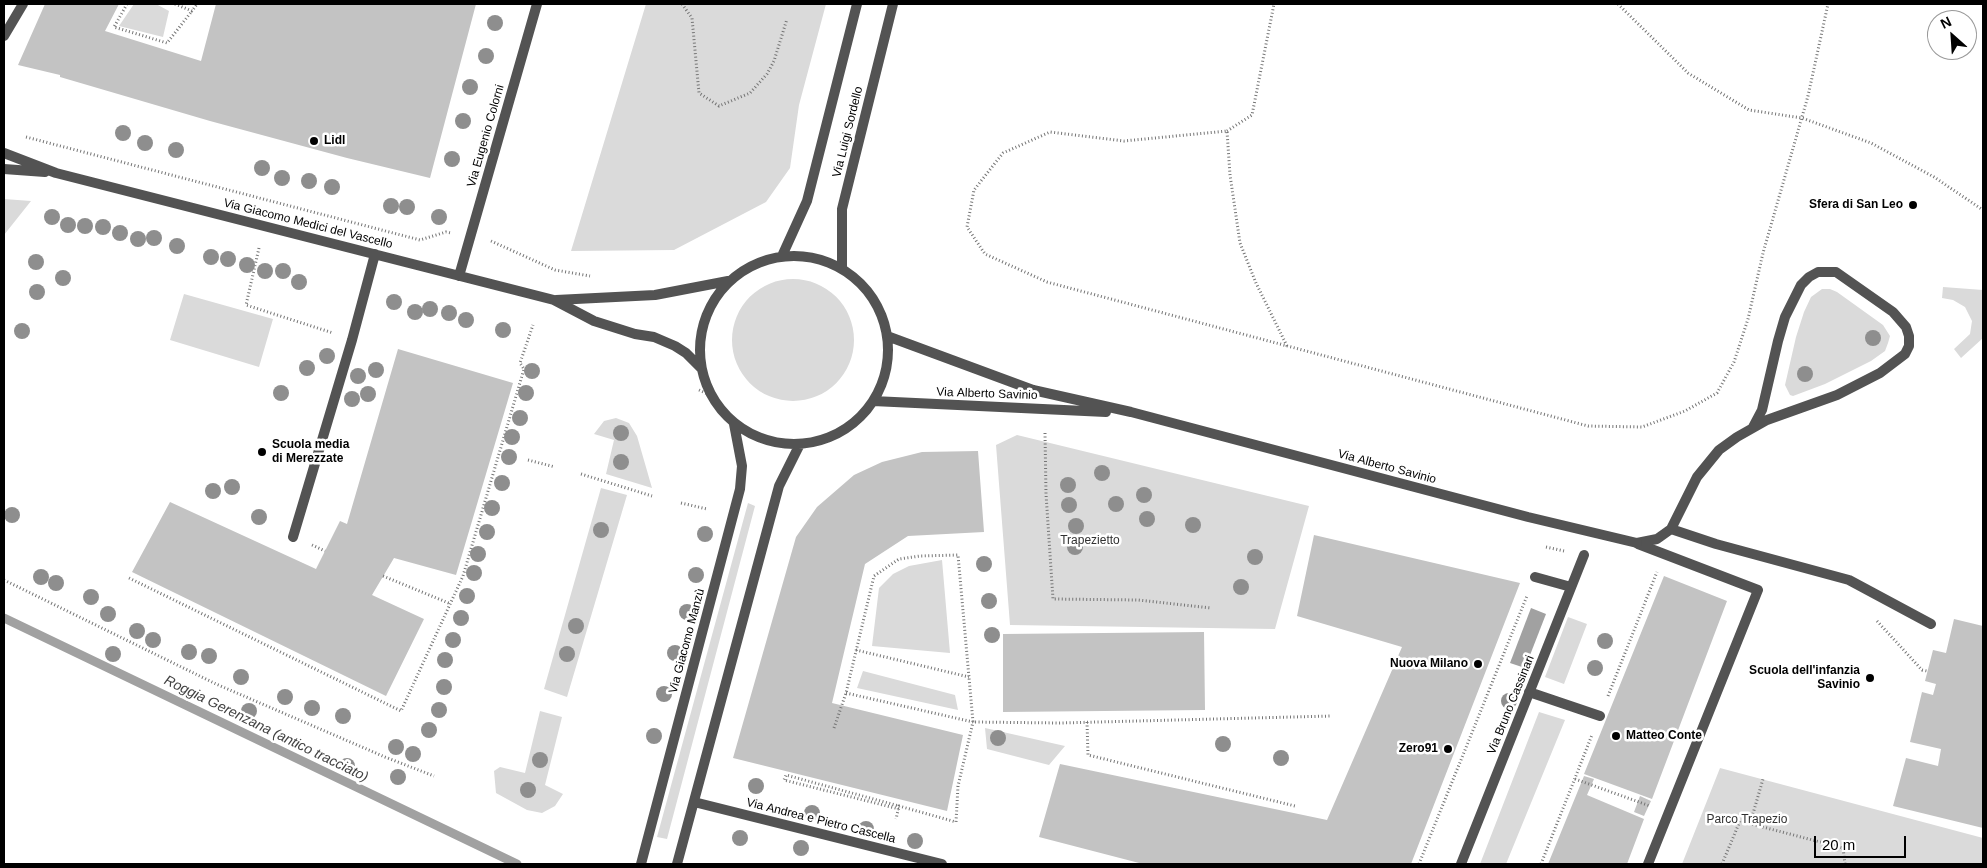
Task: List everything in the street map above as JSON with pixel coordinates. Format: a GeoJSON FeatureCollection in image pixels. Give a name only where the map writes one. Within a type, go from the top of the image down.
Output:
{"type":"FeatureCollection","features":[{"type":"Feature","properties":{"kind":"street"},"geometry":{"type":"LineString","coordinates":[[4,36],[23,4]]}},
{"type":"Feature","properties":{"kind":"street","name":"Via Eugenio Colorni"},"geometry":{"type":"LineString","coordinates":[[459,276],[537,4]]}},
{"type":"Feature","properties":{"kind":"street","name":"Via Luigi Sordello"},"geometry":{"type":"LineString","coordinates":[[782,256],[807,202],[857,4]]}},
{"type":"Feature","properties":{"kind":"street","name":"Via Luigi Sordello"},"geometry":{"type":"LineString","coordinates":[[842,268],[842,209],[893,4]]}},
{"type":"Feature","properties":{"kind":"street","name":"Via Giacomo Medici del Vascello"},"geometry":{"type":"LineString","coordinates":[[4,153],[56,173],[554,300],[594,321],[675,346],[686,352],[700,368]]}},
{"type":"Feature","properties":{"kind":"street","name":"Via Giacomo Medici del Vascello"},"geometry":{"type":"LineString","coordinates":[[4,169],[56,173]]}},
{"type":"Feature","properties":{"kind":"street"},"geometry":{"type":"LineString","coordinates":[[294,537],[352,340],[375,254]]}},
{"type":"Feature","properties":{"kind":"street"},"geometry":{"type":"LineString","coordinates":[[803,255],[823,260],[842,268],[868,290],[884,320],[888,353],[886,370],[881,387],[873,402],[860,418],[841,432],[822,440],[800,444],[777,443],[754,436],[734,424],[712,399],[700,368],[701,330],[707,312],[716,296],[728,281],[744,269],[762,260],[782,256],[803,255]]}},
{"type":"Feature","properties":{"kind":"street"},"geometry":{"type":"LineString","coordinates":[[1637,543],[1657,539],[1670,529],[1685,498],[1705,466],[1719,450],[1767,420],[1837,395],[1880,374],[1905,354],[1909,346],[1909,336],[1906,327],[1893,312],[1836,272],[1818,272],[1809,277],[1801,285],[1785,318],[1762,410],[1753,427]]}},
{"type":"Feature","properties":{"kind":"street","name":"Via Giacomo Medici del Vascello"},"geometry":{"type":"LineString","coordinates":[[554,300],[655,295],[728,281]]}},
{"type":"Feature","properties":{"kind":"street","name":"Via Alberto Savinio"},"geometry":{"type":"LineString","coordinates":[[887,336],[1033,390],[1131,412],[1518,514],[1637,543],[1758,590],[1648,864]]}},
{"type":"Feature","properties":{"kind":"street","name":"Via Alberto Savinio"},"geometry":{"type":"LineString","coordinates":[[873,402],[1131,412]]}},
{"type":"Feature","properties":{"kind":"street","name":"Via Giacomo Manzù"},"geometry":{"type":"LineString","coordinates":[[641,864],[740,489],[742,466],[734,424]]}},
{"type":"Feature","properties":{"kind":"street"},"geometry":{"type":"LineString","coordinates":[[677,864],[779,486],[800,444]]}},
{"type":"Feature","properties":{"kind":"street"},"geometry":{"type":"LineString","coordinates":[[1670,529],[1716,544],[1849,580],[1931,624]]}},
{"type":"Feature","properties":{"kind":"street","name":"Via Bruno Cassinari"},"geometry":{"type":"LineString","coordinates":[[1461,864],[1584,555]]}},
{"type":"Feature","properties":{"kind":"street"},"geometry":{"type":"LineString","coordinates":[[1535,576],[1571,587]]}},
{"type":"Feature","properties":{"kind":"street"},"geometry":{"type":"LineString","coordinates":[[1529,692],[1600,716]]}},
{"type":"Feature","properties":{"kind":"street","name":"Via Andrea e Pietro Cascella"},"geometry":{"type":"LineString","coordinates":[[694,802],[942,864]]}},
{"type":"Feature","properties":{"kind":"path"},"geometry":{"type":"LineString","coordinates":[[128,4],[114,27],[167,43],[197,4]]}},
{"type":"Feature","properties":{"kind":"path"},"geometry":{"type":"LineString","coordinates":[[175,4],[192,11]]}},
{"type":"Feature","properties":{"kind":"path"},"geometry":{"type":"LineString","coordinates":[[682,4],[692,18],[699,93],[720,106],[750,93],[767,74],[774,62],[787,19]]}},
{"type":"Feature","properties":{"kind":"path"},"geometry":{"type":"LineString","coordinates":[[1274,4],[1252,115],[1228,131],[1124,141],[1050,132],[1004,154],[974,190],[966,227],[985,254],[1047,282],[1588,426],[1642,427],[1685,410],[1717,393],[1734,362],[1748,318],[1763,253],[1802,118],[1828,4]]}},
{"type":"Feature","properties":{"kind":"path"},"geometry":{"type":"LineString","coordinates":[[1618,4],[1688,73],[1749,110],[1802,118],[1872,144],[1934,177],[1983,210]]}},
{"type":"Feature","properties":{"kind":"path"},"geometry":{"type":"LineString","coordinates":[[1228,131],[1230,175],[1240,243],[1256,283],[1286,346]]}},
{"type":"Feature","properties":{"kind":"path"},"geometry":{"type":"LineString","coordinates":[[21,136],[420,240],[446,232],[470,234],[554,270],[592,276]]}},
{"type":"Feature","properties":{"kind":"path"},"geometry":{"type":"LineString","coordinates":[[259,248],[246,305],[352,340]]}},
{"type":"Feature","properties":{"kind":"path"},"geometry":{"type":"LineString","coordinates":[[130,578],[401,711],[464,576],[524,370],[520,363],[534,325]]}},
{"type":"Feature","properties":{"kind":"path"},"geometry":{"type":"LineString","coordinates":[[1045,433],[1046,494],[1053,599],[1138,600],[1210,608]]}},
{"type":"Feature","properties":{"kind":"path"},"geometry":{"type":"LineString","coordinates":[[528,460],[555,467]]}},
{"type":"Feature","properties":{"kind":"path"},"geometry":{"type":"LineString","coordinates":[[581,474],[652,496]]}},
{"type":"Feature","properties":{"kind":"path"},"geometry":{"type":"LineString","coordinates":[[680,503],[707,509]]}},
{"type":"Feature","properties":{"kind":"path"},"geometry":{"type":"LineString","coordinates":[[1546,547],[1584,555]]}},
{"type":"Feature","properties":{"kind":"path"},"geometry":{"type":"LineString","coordinates":[[834,728],[846,693],[874,576],[899,559],[920,556],[958,555],[973,722],[958,786],[956,822],[786,775],[784,780],[899,807]]}},
{"type":"Feature","properties":{"kind":"path"},"geometry":{"type":"LineString","coordinates":[[1541,864],[1658,569],[1649,568]]}},
{"type":"Feature","properties":{"kind":"path"},"geometry":{"type":"LineString","coordinates":[[383,576],[451,604]]}},
{"type":"Feature","properties":{"kind":"path"},"geometry":{"type":"LineString","coordinates":[[1419,864],[1535,576]]}},
{"type":"Feature","properties":{"kind":"path"},"geometry":{"type":"LineString","coordinates":[[4,580],[216,684],[385,757],[434,776]]}},
{"type":"Feature","properties":{"kind":"path"},"geometry":{"type":"LineString","coordinates":[[1072,600],[1073,593]]}},
{"type":"Feature","properties":{"kind":"path"},"geometry":{"type":"LineString","coordinates":[[1872,614],[1922,670],[1927,671]]}},
{"type":"Feature","properties":{"kind":"path"},"geometry":{"type":"LineString","coordinates":[[856,650],[969,677]]}},
{"type":"Feature","properties":{"kind":"path"},"geometry":{"type":"LineString","coordinates":[[846,693],[973,722],[1087,722],[1331,716]]}},
{"type":"Feature","properties":{"kind":"path"},"geometry":{"type":"LineString","coordinates":[[1087,722],[1088,755],[1295,806]]}},
{"type":"Feature","properties":{"kind":"path"},"geometry":{"type":"LineString","coordinates":[[1575,779],[1656,808]]}},
{"type":"Feature","properties":{"kind":"path"},"geometry":{"type":"LineString","coordinates":[[1750,824],[1763,779]]}},
{"type":"Feature","properties":{"kind":"path"},"geometry":{"type":"LineString","coordinates":[[896,819],[899,807]]}},
{"type":"Feature","properties":{"kind":"path"},"geometry":{"type":"LineString","coordinates":[[1722,864],[1740,821],[1843,848],[1845,864]]}},
{"type":"Feature","properties":{"kind":"green space"},"geometry":{"type":"Polygon","coordinates":[[[134,4],[156,4],[169,11],[163,37],[119,26],[134,4]]]}},
{"type":"Feature","properties":{"kind":"green space"},"geometry":{"type":"Polygon","coordinates":[[[646,4],[826,4],[799,105],[790,168],[766,202],[674,250],[571,251],[646,4]]]}},
{"type":"Feature","properties":{"kind":"green space"},"geometry":{"type":"Polygon","coordinates":[[[4,199],[31,201],[4,235],[4,199]]]}},
{"type":"Feature","properties":{"kind":"green space"},"geometry":{"type":"Polygon","coordinates":[[[793,279],[805,280],[816,284],[827,289],[836,297],[844,306],[849,317],[853,328],[853,352],[849,363],[844,374],[836,383],[827,391],[816,396],[805,400],[793,401],[781,400],[770,396],[759,391],[750,383],[742,374],[737,363],[733,352],[732,340],[733,328],[737,317],[742,306],[750,297],[759,289],[770,284],[781,280],[793,279]]]}},
{"type":"Feature","properties":{"kind":"green space"},"geometry":{"type":"Polygon","coordinates":[[[1943,287],[1983,290],[1983,338],[1961,358],[1954,349],[1970,334],[1972,321],[1965,307],[1953,300],[1942,298],[1943,287]]]}},
{"type":"Feature","properties":{"kind":"green space"},"geometry":{"type":"Polygon","coordinates":[[[1822,289],[1830,289],[1837,292],[1883,325],[1890,336],[1885,351],[1871,361],[1825,384],[1793,396],[1790,395],[1785,385],[1796,337],[1811,297],[1822,289]]]}},
{"type":"Feature","properties":{"kind":"green space"},"geometry":{"type":"Polygon","coordinates":[[[184,294],[273,319],[259,367],[170,340],[184,294]]]}},
{"type":"Feature","properties":{"kind":"green space"},"geometry":{"type":"Polygon","coordinates":[[[616,418],[629,423],[637,436],[652,488],[606,474],[614,440],[594,434],[604,421],[616,418]]]}},
{"type":"Feature","properties":{"kind":"green space","name":"Trapezietto"},"geometry":{"type":"Polygon","coordinates":[[[1017,435],[1309,506],[1275,629],[1010,625],[996,445],[1017,435]]]}},
{"type":"Feature","properties":{"kind":"green space"},"geometry":{"type":"Polygon","coordinates":[[[601,488],[627,495],[567,697],[544,689],[601,488]]]}},
{"type":"Feature","properties":{"kind":"green space"},"geometry":{"type":"Polygon","coordinates":[[[748,503],[755,506],[667,839],[657,837],[748,503]]]}},
{"type":"Feature","properties":{"kind":"green space"},"geometry":{"type":"Polygon","coordinates":[[[942,560],[950,653],[872,646],[879,588],[893,574],[909,566],[942,560]]]}},
{"type":"Feature","properties":{"kind":"green space"},"geometry":{"type":"Polygon","coordinates":[[[1568,617],[1587,624],[1564,684],[1545,677],[1568,617]]]}},
{"type":"Feature","properties":{"kind":"green space"},"geometry":{"type":"Polygon","coordinates":[[[863,671],[955,695],[958,710],[857,688],[863,671]]]}},
{"type":"Feature","properties":{"kind":"green space"},"geometry":{"type":"Polygon","coordinates":[[[540,711],[562,717],[545,785],[563,794],[555,806],[542,813],[527,810],[496,793],[494,771],[500,767],[525,773],[540,711]]]}},
{"type":"Feature","properties":{"kind":"green space"},"geometry":{"type":"Polygon","coordinates":[[[1539,712],[1565,720],[1506,864],[1480,864],[1539,712]]]}},
{"type":"Feature","properties":{"kind":"green space"},"geometry":{"type":"Polygon","coordinates":[[[985,728],[1065,746],[1049,765],[987,749],[985,728]]]}},
{"type":"Feature","properties":{"kind":"green space","name":"Parco Trapezio"},"geometry":{"type":"Polygon","coordinates":[[[1720,768],[1983,838],[1983,864],[1682,864],[1720,768]]]}},
{"type":"Feature","properties":{"kind":"shaded area"},"geometry":{"type":"Polygon","coordinates":[[[1531,608],[1546,614],[1525,668],[1510,663],[1531,608]]]}},
{"type":"Feature","properties":{"kind":"building"},"geometry":{"type":"Polygon","coordinates":[[[45,4],[119,4],[105,31],[201,61],[216,4],[476,4],[430,178],[210,121],[60,77],[60,75],[18,65],[45,4]]]}},
{"type":"Feature","properties":{"kind":"building"},"geometry":{"type":"Polygon","coordinates":[[[398,349],[513,383],[456,575],[394,558],[372,595],[424,619],[386,696],[132,572],[170,502],[316,569],[340,521],[347,524],[398,349]]]}},
{"type":"Feature","properties":{"kind":"building"},"geometry":{"type":"Polygon","coordinates":[[[978,451],[984,532],[908,536],[865,564],[832,703],[963,735],[947,811],[733,758],[796,537],[817,507],[854,475],[882,462],[922,452],[978,451]]]}},
{"type":"Feature","properties":{"kind":"building"},"geometry":{"type":"Polygon","coordinates":[[[1314,535],[1520,583],[1411,864],[1143,864],[1039,837],[1060,764],[1327,820],[1402,647],[1297,616],[1314,535]]]}},
{"type":"Feature","properties":{"kind":"building"},"geometry":{"type":"Polygon","coordinates":[[[1664,576],[1727,601],[1652,799],[1584,774],[1664,576]]]}},
{"type":"Feature","properties":{"kind":"building"},"geometry":{"type":"Polygon","coordinates":[[[1954,619],[1983,626],[1983,828],[1893,806],[1906,758],[1938,766],[1941,749],[1910,742],[1922,692],[1933,695],[1936,684],[1925,681],[1933,650],[1946,653],[1954,619]]]}},
{"type":"Feature","properties":{"kind":"building"},"geometry":{"type":"Polygon","coordinates":[[[1204,632],[1205,710],[1003,712],[1003,634],[1204,632]]]}},
{"type":"Feature","properties":{"kind":"building"},"geometry":{"type":"Polygon","coordinates":[[[1584,776],[1594,779],[1587,795],[1644,819],[1627,864],[1548,864],[1584,776]]]}},
{"type":"Feature","properties":{"kind":"building"},"geometry":{"type":"Polygon","coordinates":[[[1640,796],[1651,801],[1644,816],[1634,812],[1640,796]]]}},
{"type":"Feature","properties":{"kind":"waterway","name":"Roggia Gerenzana (antico tracciato)"},"geometry":{"type":"LineString","coordinates":[[4,618],[517,864]]}},
{"type":"Feature","properties":{"kind":"place","name":"Lidl"},"geometry":{"type":"Point","coordinates":[314,141]}},
{"type":"Feature","properties":{"kind":"place","name":"Sfera di San Leo"},"geometry":{"type":"Point","coordinates":[1913,205]}},
{"type":"Feature","properties":{"kind":"place","name":"Scuola media di Merezzate"},"geometry":{"type":"Point","coordinates":[262,452]}},
{"type":"Feature","properties":{"kind":"place","name":"Nuova Milano"},"geometry":{"type":"Point","coordinates":[1478,664]}},
{"type":"Feature","properties":{"kind":"place","name":"Scuola dell'infanzia Savinio"},"geometry":{"type":"Point","coordinates":[1870,678]}},
{"type":"Feature","properties":{"kind":"place","name":"Matteo Conte"},"geometry":{"type":"Point","coordinates":[1616,736]}},
{"type":"Feature","properties":{"kind":"place","name":"Zero91"},"geometry":{"type":"Point","coordinates":[1448,749]}}]}
